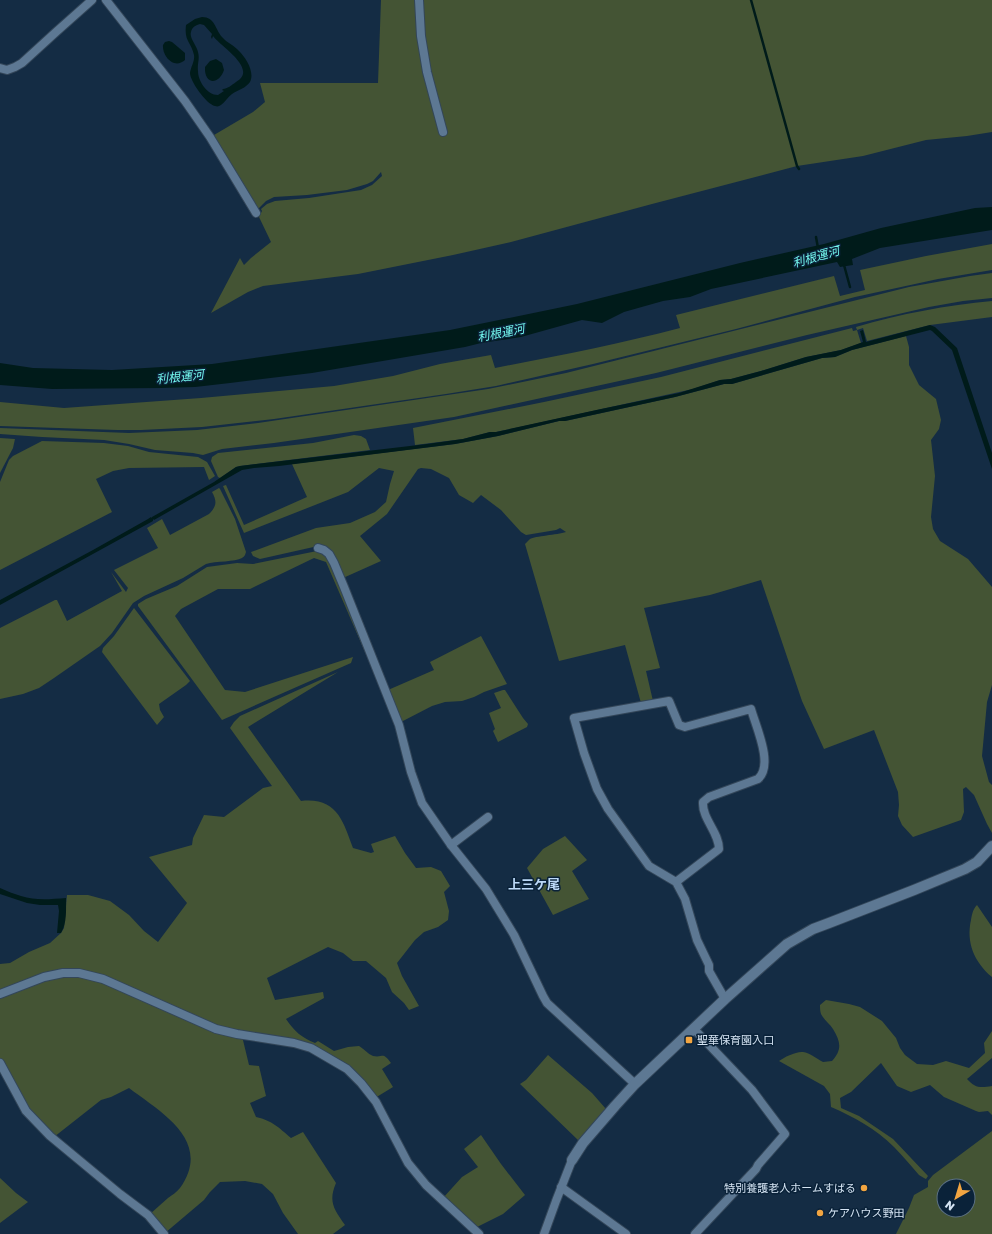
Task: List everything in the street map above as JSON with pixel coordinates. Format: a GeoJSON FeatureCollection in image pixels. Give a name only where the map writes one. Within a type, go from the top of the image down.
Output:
{"type":"FeatureCollection","features":[{"type":"Feature","properties":{"kind":"street"},"geometry":{"type":"LineString","coordinates":[[0,68],[7,70],[15,68],[22,63],[92,0]]}},
{"type":"Feature","properties":{"kind":"street"},"geometry":{"type":"LineString","coordinates":[[106,0],[185,101],[210,137],[256,213]]}},
{"type":"Feature","properties":{"kind":"street"},"geometry":{"type":"LineString","coordinates":[[419,0],[421,36],[427,72],[443,132]]}},
{"type":"Feature","properties":{"kind":"street"},"geometry":{"type":"LineString","coordinates":[[318,548],[329,554],[344,587],[399,724],[411,772],[422,803],[451,845],[486,889],[514,935],[547,1003],[635,1084]]}},
{"type":"Feature","properties":{"kind":"street"},"geometry":{"type":"LineString","coordinates":[[676,882],[719,848],[719,842],[704,810],[703,802],[709,797],[758,779],[763,774],[765,768],[765,755],[751,709],[685,727],[679,725],[669,701],[574,718],[584,753],[597,789],[608,809],[649,866],[676,882],[685,899],[697,940],[709,965],[709,971],[725,999]]}},
{"type":"Feature","properties":{"kind":"street"},"geometry":{"type":"LineString","coordinates":[[451,845],[488,817]]}},
{"type":"Feature","properties":{"kind":"street"},"geometry":{"type":"LineString","coordinates":[[544,1234],[572,1160],[596,1128],[635,1084],[725,999],[782,948],[798,937],[829,922],[965,869],[976,862],[992,846]]}},
{"type":"Feature","properties":{"kind":"street"},"geometry":{"type":"LineString","coordinates":[[0,994],[44,978],[63,973],[79,973],[103,978],[216,1029],[237,1034],[294,1043],[311,1048],[347,1069],[361,1083],[376,1102],[408,1163],[426,1185],[479,1234]]}},
{"type":"Feature","properties":{"kind":"street"},"geometry":{"type":"LineString","coordinates":[[694,1029],[752,1090],[785,1134],[756,1169],[695,1234]]}},
{"type":"Feature","properties":{"kind":"street"},"geometry":{"type":"LineString","coordinates":[[0,1063],[26,1111],[45,1131],[120,1194],[148,1215],[164,1234]]}},
{"type":"Feature","properties":{"kind":"street"},"geometry":{"type":"LineString","coordinates":[[561,1187],[626,1234]]}},
{"type":"Feature","properties":{"kind":"green space"},"geometry":{"type":"Polygon","coordinates":[[[381,0],[992,0],[992,132],[926,140],[863,156],[797,166],[511,242],[453,255],[358,274],[263,286],[248,292],[211,313],[240,258],[244,265],[271,242],[259,217],[262,211],[261,209],[267,204],[275,201],[309,198],[361,190],[372,185],[382,176],[381,172],[373,181],[347,190],[274,197],[266,201],[257,210],[214,135],[253,112],[265,102],[260,83],[378,83],[381,0]]]}},
{"type":"Feature","properties":{"kind":"green space"},"geometry":{"type":"Polygon","coordinates":[[[992,244],[992,270],[938,279],[855,297],[736,329],[496,386],[274,419],[202,427],[117,430],[0,426],[0,402],[64,408],[334,386],[393,376],[440,364],[491,355],[495,368],[611,345],[680,328],[676,315],[834,276],[840,296],[865,290],[860,270],[992,244]]]}},
{"type":"Feature","properties":{"kind":"green space"},"geometry":{"type":"Polygon","coordinates":[[[992,273],[992,298],[929,307],[807,335],[656,373],[454,417],[222,449],[203,455],[155,450],[104,440],[0,434],[0,428],[129,433],[197,430],[258,423],[488,389],[566,373],[909,287],[992,273]]]}},
{"type":"Feature","properties":{"kind":"green space"},"geometry":{"type":"Polygon","coordinates":[[[992,301],[992,317],[930,325],[867,341],[863,328],[857,330],[856,327],[907,314],[992,301]]]}},
{"type":"Feature","properties":{"kind":"green space"},"geometry":{"type":"Polygon","coordinates":[[[852,328],[853,331],[857,330],[861,343],[841,350],[806,357],[731,379],[720,380],[693,389],[463,439],[415,445],[413,428],[661,377],[852,328]]]}},
{"type":"Feature","properties":{"kind":"green space"},"geometry":{"type":"Polygon","coordinates":[[[906,336],[909,347],[909,365],[919,385],[936,399],[941,420],[939,429],[931,440],[935,476],[931,517],[933,529],[940,541],[968,559],[992,587],[992,685],[987,702],[982,756],[989,782],[992,785],[992,833],[974,795],[966,787],[963,789],[964,812],[961,820],[913,837],[902,825],[898,816],[898,792],[874,730],[824,749],[802,701],[761,580],[710,595],[644,608],[660,668],[646,671],[653,701],[641,703],[625,645],[559,661],[525,544],[533,538],[566,532],[560,528],[526,535],[521,532],[501,510],[481,495],[473,503],[459,495],[449,478],[431,469],[421,468],[418,469],[387,514],[360,536],[381,561],[343,578],[318,546],[260,559],[253,556],[251,552],[316,528],[350,523],[375,512],[386,502],[394,471],[379,468],[348,492],[244,533],[223,486],[226,485],[244,525],[307,497],[292,464],[455,444],[498,436],[559,421],[565,421],[675,397],[724,384],[732,384],[822,358],[835,357],[852,350],[906,336]]]}},
{"type":"Feature","properties":{"kind":"green space"},"geometry":{"type":"Polygon","coordinates":[[[354,435],[361,436],[366,439],[370,450],[240,466],[236,467],[220,478],[218,477],[211,461],[212,457],[218,453],[313,443],[354,435]]]}},
{"type":"Feature","properties":{"kind":"green space"},"geometry":{"type":"Polygon","coordinates":[[[0,438],[15,439],[13,448],[0,473],[0,438]]]}},
{"type":"Feature","properties":{"kind":"green space"},"geometry":{"type":"Polygon","coordinates":[[[42,441],[104,443],[128,446],[149,452],[198,457],[207,462],[215,476],[209,480],[204,467],[129,468],[113,471],[96,479],[112,512],[0,570],[0,482],[9,460],[13,456],[42,441]]]}},
{"type":"Feature","properties":{"kind":"green space"},"geometry":{"type":"Polygon","coordinates":[[[219,488],[235,519],[246,552],[244,557],[235,560],[206,564],[183,578],[144,596],[133,603],[112,633],[100,646],[39,688],[23,694],[0,699],[0,628],[55,600],[57,600],[67,621],[122,591],[111,572],[126,592],[128,588],[114,570],[158,548],[147,528],[162,519],[170,535],[209,514],[214,508],[215,503],[215,498],[212,492],[219,488]]]}},
{"type":"Feature","properties":{"kind":"green space"},"geometry":{"type":"Polygon","coordinates":[[[317,551],[328,557],[367,650],[365,652],[326,562],[314,558],[250,589],[218,589],[181,609],[175,616],[225,690],[245,692],[353,657],[351,663],[222,720],[138,604],[177,586],[207,567],[237,563],[253,564],[317,551]]]}},
{"type":"Feature","properties":{"kind":"green space"},"geometry":{"type":"Polygon","coordinates":[[[134,608],[190,681],[159,704],[160,710],[164,717],[157,725],[102,652],[103,648],[114,636],[134,608]]]}},
{"type":"Feature","properties":{"kind":"green space"},"geometry":{"type":"Polygon","coordinates":[[[481,636],[507,684],[462,701],[445,702],[432,706],[401,722],[388,690],[434,670],[430,662],[481,636]]]}},
{"type":"Feature","properties":{"kind":"green space"},"geometry":{"type":"Polygon","coordinates":[[[338,672],[248,727],[301,801],[323,803],[331,807],[337,813],[342,820],[353,848],[371,853],[374,852],[371,844],[395,836],[416,868],[431,867],[441,871],[450,886],[444,892],[449,911],[448,920],[438,927],[424,932],[415,940],[397,963],[402,976],[419,1006],[409,1010],[392,992],[386,978],[366,961],[353,961],[343,953],[328,947],[267,978],[275,1000],[323,992],[324,998],[286,1019],[295,1031],[306,1039],[315,1043],[318,1041],[334,1051],[359,1046],[373,1056],[384,1056],[391,1063],[382,1069],[393,1087],[375,1098],[326,1053],[216,1027],[144,994],[70,972],[0,993],[0,964],[10,963],[29,952],[50,943],[61,933],[64,928],[67,895],[88,895],[110,901],[129,915],[144,931],[158,942],[187,903],[149,857],[192,845],[193,838],[204,815],[224,817],[263,788],[272,786],[230,728],[234,722],[240,716],[338,672]]]}},
{"type":"Feature","properties":{"kind":"green space"},"geometry":{"type":"Polygon","coordinates":[[[505,690],[528,724],[527,727],[498,742],[493,731],[495,729],[489,713],[501,708],[494,693],[505,690]]]}},
{"type":"Feature","properties":{"kind":"green space"},"geometry":{"type":"Polygon","coordinates":[[[565,836],[587,860],[572,871],[589,899],[553,915],[527,868],[543,849],[565,836]]]}},
{"type":"Feature","properties":{"kind":"green space"},"geometry":{"type":"Polygon","coordinates":[[[977,905],[992,927],[992,977],[980,965],[971,944],[971,920],[977,905]]]}},
{"type":"Feature","properties":{"kind":"green space"},"geometry":{"type":"Polygon","coordinates":[[[80,975],[242,1036],[249,1065],[259,1066],[266,1096],[250,1103],[256,1117],[271,1123],[291,1138],[303,1132],[336,1183],[332,1195],[333,1205],[345,1225],[333,1234],[298,1234],[283,1213],[273,1194],[262,1184],[245,1181],[220,1182],[204,1200],[165,1233],[150,1214],[180,1188],[189,1171],[191,1156],[187,1142],[179,1130],[168,1118],[129,1088],[101,1100],[54,1137],[26,1109],[0,1063],[0,995],[41,980],[80,975]]]}},
{"type":"Feature","properties":{"kind":"green space"},"geometry":{"type":"Polygon","coordinates":[[[826,1000],[860,1007],[882,1021],[896,1038],[905,1055],[917,1064],[933,1065],[946,1061],[969,1068],[985,1053],[984,1043],[992,1031],[992,1058],[967,1079],[978,1087],[992,1086],[992,1115],[988,1111],[979,1112],[944,1097],[930,1085],[911,1092],[897,1086],[881,1063],[851,1092],[840,1098],[841,1108],[859,1116],[893,1139],[928,1176],[926,1179],[919,1175],[897,1150],[880,1135],[856,1119],[831,1107],[830,1094],[824,1086],[779,1061],[797,1052],[803,1052],[823,1062],[832,1061],[838,1053],[839,1042],[833,1029],[820,1012],[820,1005],[826,1000]]]}},
{"type":"Feature","properties":{"kind":"green space"},"geometry":{"type":"Polygon","coordinates":[[[548,1055],[592,1093],[606,1109],[580,1141],[520,1084],[526,1080],[548,1055]]]}},
{"type":"Feature","properties":{"kind":"green space"},"geometry":{"type":"Polygon","coordinates":[[[992,1131],[992,1234],[896,1234],[914,1195],[928,1187],[928,1181],[933,1175],[992,1131]]]}},
{"type":"Feature","properties":{"kind":"green space"},"geometry":{"type":"Polygon","coordinates":[[[481,1135],[525,1195],[503,1214],[475,1228],[443,1198],[462,1177],[478,1167],[464,1149],[481,1135]]]}},
{"type":"Feature","properties":{"kind":"green space"},"geometry":{"type":"Polygon","coordinates":[[[0,1178],[28,1202],[0,1223],[0,1178]]]}},
{"type":"Feature","properties":{"kind":"water"},"geometry":{"type":"Polygon","coordinates":[[[202,17],[210,19],[222,37],[242,54],[251,70],[250,82],[218,106],[211,104],[203,97],[191,77],[190,73],[194,55],[186,35],[186,25],[195,19],[202,17]],[[200,24],[194,26],[191,34],[199,55],[198,75],[201,83],[210,93],[218,95],[224,91],[222,90],[223,89],[231,86],[242,77],[243,71],[241,64],[236,58],[213,36],[212,39],[212,34],[204,25],[200,24]]]}},
{"type":"Feature","properties":{"kind":"water"},"geometry":{"type":"Polygon","coordinates":[[[169,41],[185,53],[185,60],[181,63],[173,63],[164,53],[163,45],[165,42],[169,41]]]}},
{"type":"Feature","properties":{"kind":"water"},"geometry":{"type":"Polygon","coordinates":[[[216,59],[222,63],[224,70],[219,78],[212,81],[209,80],[205,73],[205,67],[210,61],[216,59]]]}},
{"type":"Feature","properties":{"kind":"water","name":"利根運河"},"geometry":{"type":"Polygon","coordinates":[[[992,207],[992,230],[880,248],[852,259],[853,265],[840,267],[837,262],[711,289],[690,297],[663,301],[624,312],[602,323],[582,320],[521,337],[465,347],[312,373],[195,387],[52,389],[0,385],[0,363],[33,368],[112,370],[212,364],[450,330],[577,304],[740,263],[824,244],[881,228],[975,208],[992,207]]]}},
{"type":"Feature","properties":{"kind":"water"},"geometry":{"type":"Polygon","coordinates":[[[930,325],[935,327],[957,348],[992,453],[992,469],[952,350],[930,330],[852,350],[835,357],[822,358],[732,384],[724,384],[675,397],[565,421],[559,421],[498,436],[455,444],[242,470],[0,605],[0,600],[151,517],[152,518],[214,482],[236,467],[463,439],[490,432],[496,432],[679,393],[720,380],[731,379],[761,371],[806,357],[841,350],[863,342],[860,331],[863,330],[866,342],[930,325]]]}},
{"type":"Feature","properties":{"kind":"water"},"geometry":{"type":"Polygon","coordinates":[[[0,888],[32,899],[66,898],[65,921],[61,933],[57,933],[59,911],[58,905],[27,903],[0,894],[0,888]]]}},
{"type":"Feature","properties":{"kind":"waterway"},"geometry":{"type":"LineString","coordinates":[[751,0],[799,169]]}},
{"type":"Feature","properties":{"kind":"waterway","name":"利根運河"},"geometry":{"type":"LineString","coordinates":[[816,237],[818,248]]}},
{"type":"Feature","properties":{"kind":"waterway"},"geometry":{"type":"LineString","coordinates":[[844,265],[850,287]]}},
{"type":"Feature","properties":{"kind":"place","name":"聖華保育園入口"},"geometry":{"type":"Point","coordinates":[689,1040]}},
{"type":"Feature","properties":{"kind":"place","name":"特別養護老人ホームすばる"},"geometry":{"type":"Point","coordinates":[864,1188]}},
{"type":"Feature","properties":{"kind":"place","name":"ケアハウス野田"},"geometry":{"type":"Point","coordinates":[820,1213]}},
{"type":"Feature","properties":{"kind":"district","name":"上三ケ尾"},"geometry":{"type":"Point","coordinates":[534,884]}}]}
